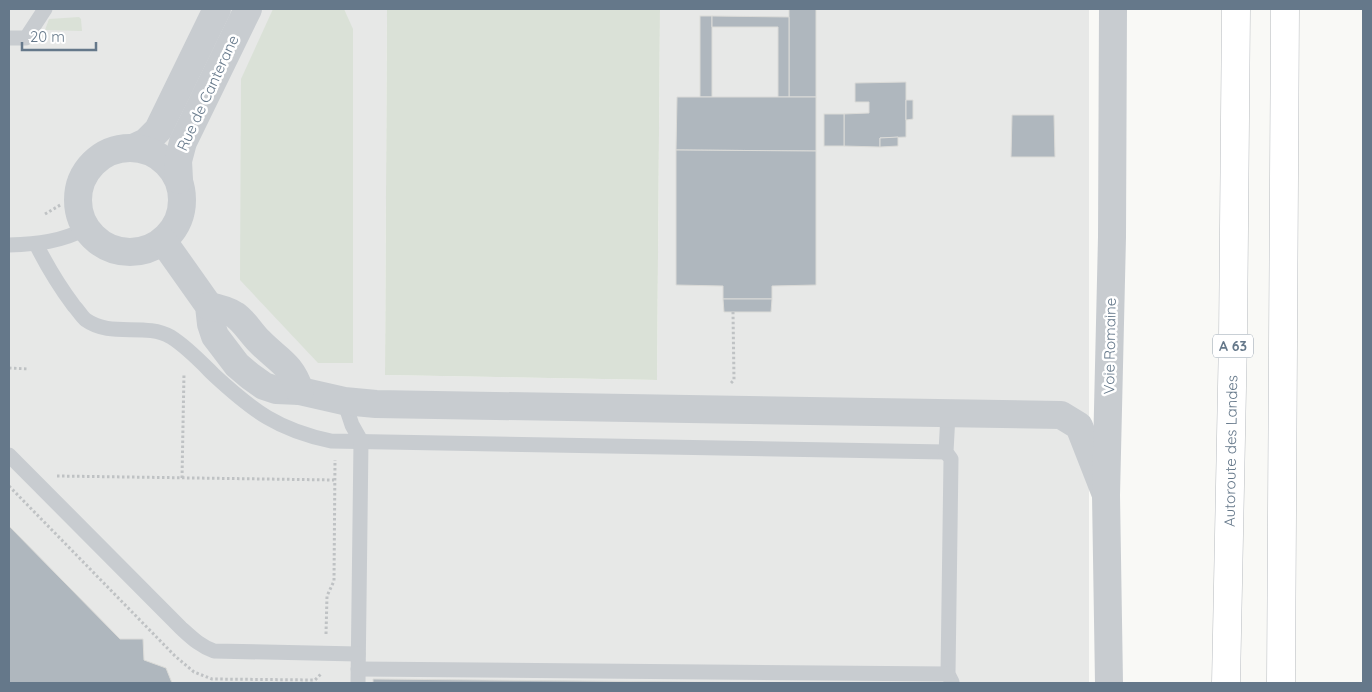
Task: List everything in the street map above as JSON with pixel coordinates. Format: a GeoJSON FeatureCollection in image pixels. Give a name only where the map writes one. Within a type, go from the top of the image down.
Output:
{"type":"FeatureCollection","features":[{"type":"Feature","properties":{"kind":"highway","name":"Autoroute des Landes"},"geometry":{"type":"LineString","coordinates":[[1226,683],[1233,338],[1236,9]]}},
{"type":"Feature","properties":{"kind":"highway"},"geometry":{"type":"LineString","coordinates":[[1280,683],[1285,9]]}},
{"type":"Feature","properties":{"kind":"street","name":"Rue de Canterane"},"geometry":{"type":"LineString","coordinates":[[133,148],[146,142],[158,130],[218,9]]}},
{"type":"Feature","properties":{"kind":"street","name":"Rue de Canterane"},"geometry":{"type":"LineString","coordinates":[[179,180],[178,161],[183,142],[248,9]]}},
{"type":"Feature","properties":{"kind":"street","name":"Voie Romaine"},"geometry":{"type":"LineString","coordinates":[[1109,683],[1106,495],[1112,237],[1113,9]]}},
{"type":"Feature","properties":{"kind":"street"},"geometry":{"type":"LineString","coordinates":[[133,148],[148,150],[161,157],[172,167],[179,180],[182,196],[181,213],[174,228],[163,241],[148,249],[130,252],[113,249],[98,241],[86,228],[80,213],[78,197],[82,181],[90,167],[102,156],[117,149],[133,148]]}},
{"type":"Feature","properties":{"kind":"street"},"geometry":{"type":"LineString","coordinates":[[163,241],[209,306],[226,310],[237,317],[260,342],[287,365],[300,391],[344,401],[385,404],[1061,415],[1079,426],[1106,495]]}},
{"type":"Feature","properties":{"kind":"lane"},"geometry":{"type":"LineString","coordinates":[[9,38],[26,38],[45,9]]}},
{"type":"Feature","properties":{"kind":"lane"},"geometry":{"type":"LineString","coordinates":[[9,245],[55,241],[86,228]]}},
{"type":"Feature","properties":{"kind":"lane"},"geometry":{"type":"LineString","coordinates":[[36,244],[55,280],[85,320],[108,328],[146,329],[159,332],[184,346],[256,412],[272,422],[291,430],[331,442],[946,452]]}},
{"type":"Feature","properties":{"kind":"lane"},"geometry":{"type":"LineString","coordinates":[[344,401],[352,425],[361,441],[358,669]]}},
{"type":"Feature","properties":{"kind":"lane"},"geometry":{"type":"LineString","coordinates":[[9,455],[181,628],[197,643],[214,651],[326,654],[358,669],[950,679],[951,459],[946,452],[948,414]]}},
{"type":"Feature","properties":{"kind":"path"},"geometry":{"type":"LineString","coordinates":[[46,214],[62,204]]}},
{"type":"Feature","properties":{"kind":"path"},"geometry":{"type":"LineString","coordinates":[[729,387],[734,380],[733,312]]}},
{"type":"Feature","properties":{"kind":"path"},"geometry":{"type":"LineString","coordinates":[[182,478],[184,346]]}},
{"type":"Feature","properties":{"kind":"path"},"geometry":{"type":"LineString","coordinates":[[9,368],[29,369]]}},
{"type":"Feature","properties":{"kind":"path"},"geometry":{"type":"LineString","coordinates":[[326,654],[327,596],[334,581],[335,457],[331,442]]}},
{"type":"Feature","properties":{"kind":"path"},"geometry":{"type":"LineString","coordinates":[[30,476],[334,480]]}},
{"type":"Feature","properties":{"kind":"shaded area"},"geometry":{"type":"Polygon","coordinates":[[[9,9],[387,9],[385,375],[657,380],[660,9],[1089,9],[1089,683],[9,683],[9,9]]]}},
{"type":"Feature","properties":{"kind":"shaded area"},"geometry":{"type":"Polygon","coordinates":[[[273,9],[344,9],[353,29],[353,363],[318,363],[240,280],[241,79],[273,9]]]}},
{"type":"Feature","properties":{"kind":"shaded area"},"geometry":{"type":"Polygon","coordinates":[[[387,9],[660,9],[657,380],[385,375],[387,9]]]}},
{"type":"Feature","properties":{"kind":"shaded area"},"geometry":{"type":"Polygon","coordinates":[[[79,17],[81,19],[82,31],[45,30],[49,19],[79,17]]]}},
{"type":"Feature","properties":{"kind":"building"},"geometry":{"type":"Polygon","coordinates":[[[789,9],[816,9],[816,97],[789,97],[789,9]]]}},
{"type":"Feature","properties":{"kind":"building"},"geometry":{"type":"Polygon","coordinates":[[[700,16],[712,16],[712,97],[700,97],[700,16]]]}},
{"type":"Feature","properties":{"kind":"building"},"geometry":{"type":"Polygon","coordinates":[[[712,16],[789,17],[789,97],[778,97],[778,27],[712,27],[712,16]]]}},
{"type":"Feature","properties":{"kind":"building"},"geometry":{"type":"Polygon","coordinates":[[[906,82],[906,137],[880,138],[880,147],[844,146],[844,114],[869,113],[869,102],[855,102],[855,83],[906,82]]]}},
{"type":"Feature","properties":{"kind":"building"},"geometry":{"type":"Polygon","coordinates":[[[677,97],[816,97],[816,151],[676,150],[677,97]]]}},
{"type":"Feature","properties":{"kind":"building"},"geometry":{"type":"Polygon","coordinates":[[[906,100],[913,100],[913,119],[906,120],[906,100]]]}},
{"type":"Feature","properties":{"kind":"building"},"geometry":{"type":"Polygon","coordinates":[[[824,114],[844,114],[844,146],[824,146],[824,114]]]}},
{"type":"Feature","properties":{"kind":"building"},"geometry":{"type":"Polygon","coordinates":[[[1012,115],[1054,115],[1055,157],[1011,157],[1012,115]]]}},
{"type":"Feature","properties":{"kind":"building"},"geometry":{"type":"Polygon","coordinates":[[[898,137],[898,146],[880,147],[880,138],[898,137]]]}},
{"type":"Feature","properties":{"kind":"building"},"geometry":{"type":"Polygon","coordinates":[[[676,150],[816,151],[816,285],[772,286],[772,299],[723,299],[723,286],[676,285],[676,150]]]}},
{"type":"Feature","properties":{"kind":"building"},"geometry":{"type":"Polygon","coordinates":[[[723,299],[772,299],[771,312],[724,312],[723,299]]]}},
{"type":"Feature","properties":{"kind":"building"},"geometry":{"type":"Polygon","coordinates":[[[9,526],[120,639],[143,639],[144,660],[166,668],[172,683],[9,683],[9,526]]]}},
{"type":"Feature","properties":{"kind":"building"},"geometry":{"type":"Polygon","coordinates":[[[373,679],[784,683],[373,683],[373,679]]]}}]}
